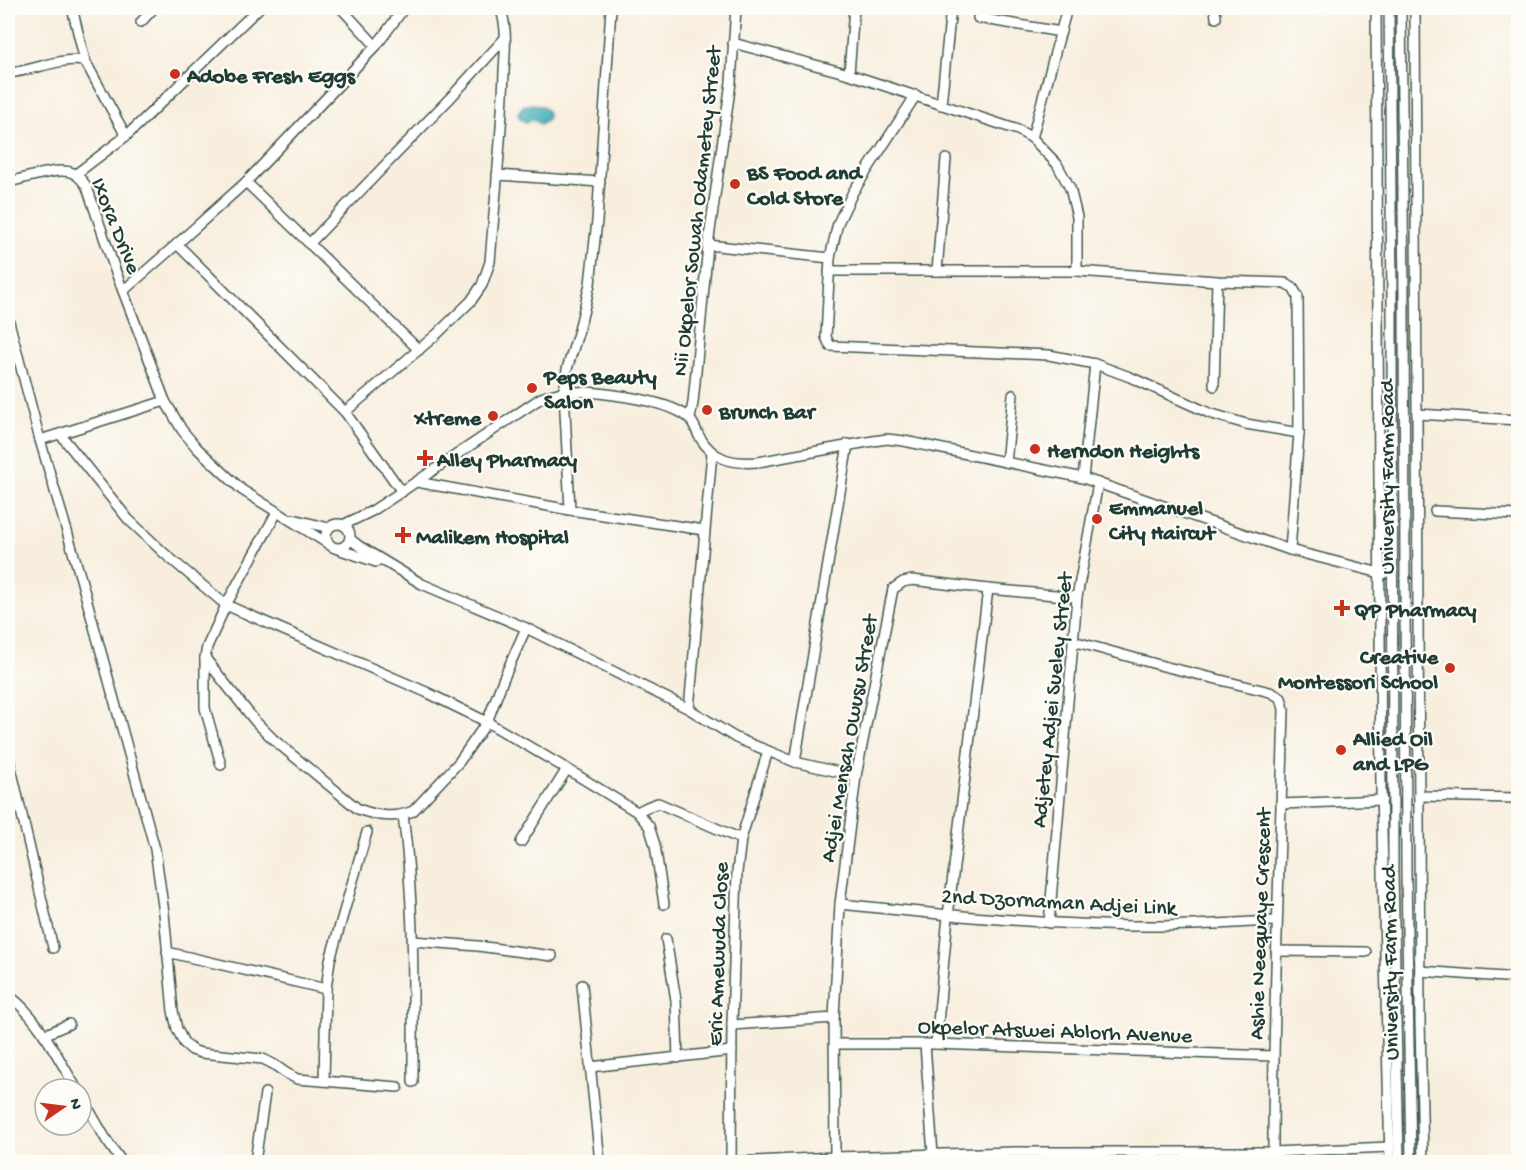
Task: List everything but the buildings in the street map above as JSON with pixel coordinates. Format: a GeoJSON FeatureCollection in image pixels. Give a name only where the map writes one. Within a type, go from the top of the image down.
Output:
{"type":"FeatureCollection","features":[{"type":"Feature","properties":{"kind":"street"},"geometry":{"type":"LineString","coordinates":[[72,8],[85,61],[126,136]]}},
{"type":"Feature","properties":{"kind":"street"},"geometry":{"type":"LineString","coordinates":[[141,22],[154,8]]}},
{"type":"Feature","properties":{"kind":"street"},"geometry":{"type":"LineString","coordinates":[[8,182],[59,170],[76,174],[126,136],[259,8]]}},
{"type":"Feature","properties":{"kind":"street"},"geometry":{"type":"LineString","coordinates":[[341,8],[376,46]]}},
{"type":"Feature","properties":{"kind":"street"},"geometry":{"type":"LineString","coordinates":[[123,291],[246,182],[376,46],[404,8]]}},
{"type":"Feature","properties":{"kind":"street"},"geometry":{"type":"LineString","coordinates":[[345,412],[436,335],[471,301],[482,285],[490,262],[503,107],[505,25],[500,8]]}},
{"type":"Feature","properties":{"kind":"street"},"geometry":{"type":"LineString","coordinates":[[570,510],[564,392],[567,369],[590,284],[600,182],[611,8]]}},
{"type":"Feature","properties":{"kind":"street","name":"Nii Okpelor Sowah Odametey Street"},"geometry":{"type":"LineString","coordinates":[[690,418],[708,246],[731,82],[736,8]]}},
{"type":"Feature","properties":{"kind":"street"},"geometry":{"type":"LineString","coordinates":[[849,74],[854,8]]}},
{"type":"Feature","properties":{"kind":"street"},"geometry":{"type":"LineString","coordinates":[[940,105],[951,8]]}},
{"type":"Feature","properties":{"kind":"street"},"geometry":{"type":"LineString","coordinates":[[1032,138],[1067,8]]}},
{"type":"Feature","properties":{"kind":"street"},"geometry":{"type":"LineString","coordinates":[[1376,8],[1382,800],[1390,1162]]}},
{"type":"Feature","properties":{"kind":"street","name":"University Farm Road"},"geometry":{"type":"LineString","coordinates":[[1389,8],[1393,873],[1399,1162]]}},
{"type":"Feature","properties":{"kind":"street","name":"University Farm Road"},"geometry":{"type":"LineString","coordinates":[[1401,8],[1406,873],[1411,1162]]}},
{"type":"Feature","properties":{"kind":"street"},"geometry":{"type":"LineString","coordinates":[[1415,8],[1423,1162]]}},
{"type":"Feature","properties":{"kind":"street"},"geometry":{"type":"LineString","coordinates":[[978,18],[1061,32]]}},
{"type":"Feature","properties":{"kind":"street"},"geometry":{"type":"LineString","coordinates":[[309,244],[505,38]]}},
{"type":"Feature","properties":{"kind":"street"},"geometry":{"type":"LineString","coordinates":[[733,43],[849,74],[916,95],[1018,130],[1032,138],[1057,164],[1070,188],[1077,217],[1077,270]]}},
{"type":"Feature","properties":{"kind":"street"},"geometry":{"type":"LineString","coordinates":[[8,73],[61,61],[85,61]]}},
{"type":"Feature","properties":{"kind":"street"},"geometry":{"type":"LineString","coordinates":[[916,95],[853,192],[838,223],[830,258],[826,337],[830,346],[1049,355],[1095,364],[1130,377],[1209,413],[1246,424],[1299,433]]}},
{"type":"Feature","properties":{"kind":"street"},"geometry":{"type":"LineString","coordinates":[[937,271],[946,159]]}},
{"type":"Feature","properties":{"kind":"street","name":"Ixora Drive"},"geometry":{"type":"LineString","coordinates":[[76,174],[87,187],[165,401],[182,430],[216,467],[242,490],[333,547],[393,568]]}},
{"type":"Feature","properties":{"kind":"street"},"geometry":{"type":"LineString","coordinates":[[497,175],[600,182]]}},
{"type":"Feature","properties":{"kind":"street"},"geometry":{"type":"LineString","coordinates":[[246,182],[419,350]]}},
{"type":"Feature","properties":{"kind":"street"},"geometry":{"type":"LineString","coordinates":[[177,244],[345,412],[402,492]]}},
{"type":"Feature","properties":{"kind":"street"},"geometry":{"type":"LineString","coordinates":[[708,246],[830,258]]}},
{"type":"Feature","properties":{"kind":"street"},"geometry":{"type":"LineString","coordinates":[[830,271],[1077,270],[1217,281],[1285,283],[1293,288],[1298,297],[1299,433],[1290,550]]}},
{"type":"Feature","properties":{"kind":"street"},"geometry":{"type":"LineString","coordinates":[[1214,386],[1217,281]]}},
{"type":"Feature","properties":{"kind":"street"},"geometry":{"type":"LineString","coordinates":[[8,318],[154,849],[164,913],[173,1011],[177,1029],[184,1043],[192,1050],[201,1053],[263,1059],[297,1079],[398,1087]]}},
{"type":"Feature","properties":{"kind":"street"},"geometry":{"type":"LineString","coordinates":[[1083,478],[1095,364]]}},
{"type":"Feature","properties":{"kind":"street"},"geometry":{"type":"LineString","coordinates":[[343,525],[372,512],[541,398],[564,392],[604,394],[654,402],[675,409],[690,418],[701,439],[712,453],[729,461],[749,463],[848,444],[888,439],[904,441],[1083,478],[1290,550],[1404,577]]}},
{"type":"Feature","properties":{"kind":"street"},"geometry":{"type":"LineString","coordinates":[[1006,462],[1013,395]]}},
{"type":"Feature","properties":{"kind":"street"},"geometry":{"type":"LineString","coordinates":[[40,440],[165,401]]}},
{"type":"Feature","properties":{"kind":"street"},"geometry":{"type":"LineString","coordinates":[[1417,414],[1518,420]]}},
{"type":"Feature","properties":{"kind":"street"},"geometry":{"type":"LineString","coordinates":[[60,434],[129,519],[165,554],[226,605],[415,687],[487,722],[637,812],[649,826],[655,845],[664,904]]}},
{"type":"Feature","properties":{"kind":"street"},"geometry":{"type":"LineString","coordinates":[[795,762],[848,444]]}},
{"type":"Feature","properties":{"kind":"street"},"geometry":{"type":"LineString","coordinates":[[689,709],[712,453]]}},
{"type":"Feature","properties":{"kind":"street"},"geometry":{"type":"LineString","coordinates":[[417,482],[570,510],[704,530]]}},
{"type":"Feature","properties":{"kind":"street","name":"Adjetey Adjei Sueley Street"},"geometry":{"type":"LineString","coordinates":[[1048,923],[1077,597],[1098,483]]}},
{"type":"Feature","properties":{"kind":"street"},"geometry":{"type":"LineString","coordinates":[[372,512],[351,537],[347,545],[342,548],[333,547],[326,535],[329,528],[335,524],[343,525],[348,528],[351,537],[359,546],[422,584],[526,628],[689,709],[736,738],[795,762],[856,776]]}},
{"type":"Feature","properties":{"kind":"street"},"geometry":{"type":"LineString","coordinates":[[1435,512],[1518,515]]}},
{"type":"Feature","properties":{"kind":"street"},"geometry":{"type":"LineString","coordinates":[[221,765],[205,708],[205,658],[207,647],[226,605],[281,514],[329,528]]}},
{"type":"Feature","properties":{"kind":"street","name":"Adjei Mensah Owusu Street"},"geometry":{"type":"LineString","coordinates":[[835,1157],[834,1018],[840,904],[856,776],[893,589],[903,582],[912,580],[988,590]]}},
{"type":"Feature","properties":{"kind":"street"},"geometry":{"type":"LineString","coordinates":[[936,1044],[948,916],[988,590],[1077,597]]}},
{"type":"Feature","properties":{"kind":"street"},"geometry":{"type":"LineString","coordinates":[[205,658],[255,721],[274,740],[358,809],[371,814],[393,817],[413,811],[459,762],[487,722],[526,628]]}},
{"type":"Feature","properties":{"kind":"street","name":"Ashie Neequaye Crescent"},"geometry":{"type":"LineString","coordinates":[[1073,641],[1270,692],[1281,698],[1284,709],[1276,921],[1273,1152]]}},
{"type":"Feature","properties":{"kind":"street","name":"Eric Amewuda Close"},"geometry":{"type":"LineString","coordinates":[[731,1162],[732,1025],[737,872],[741,839],[768,751]]}},
{"type":"Feature","properties":{"kind":"street"},"geometry":{"type":"LineString","coordinates":[[8,756],[12,796],[53,948]]}},
{"type":"Feature","properties":{"kind":"street"},"geometry":{"type":"LineString","coordinates":[[521,842],[567,769]]}},
{"type":"Feature","properties":{"kind":"street"},"geometry":{"type":"LineString","coordinates":[[1419,796],[1518,798]]}},
{"type":"Feature","properties":{"kind":"street"},"geometry":{"type":"LineString","coordinates":[[1281,804],[1382,800]]}},
{"type":"Feature","properties":{"kind":"street"},"geometry":{"type":"LineString","coordinates":[[637,812],[658,803],[741,839]]}},
{"type":"Feature","properties":{"kind":"street"},"geometry":{"type":"LineString","coordinates":[[403,815],[411,885],[413,1082]]}},
{"type":"Feature","properties":{"kind":"street"},"geometry":{"type":"LineString","coordinates":[[324,1080],[326,989],[333,950],[367,832]]}},
{"type":"Feature","properties":{"kind":"street","name":"2nd Dzornaman Adjei Link"},"geometry":{"type":"LineString","coordinates":[[840,904],[948,916],[1048,923],[1133,926],[1219,925],[1276,921]]}},
{"type":"Feature","properties":{"kind":"street"},"geometry":{"type":"LineString","coordinates":[[666,939],[676,1000],[678,1058]]}},
{"type":"Feature","properties":{"kind":"street"},"geometry":{"type":"LineString","coordinates":[[413,941],[478,946],[552,956]]}},
{"type":"Feature","properties":{"kind":"street"},"geometry":{"type":"LineString","coordinates":[[1276,951],[1366,951]]}},
{"type":"Feature","properties":{"kind":"street"},"geometry":{"type":"LineString","coordinates":[[167,952],[326,989]]}},
{"type":"Feature","properties":{"kind":"street"},"geometry":{"type":"LineString","coordinates":[[1420,971],[1518,978]]}},
{"type":"Feature","properties":{"kind":"street"},"geometry":{"type":"LineString","coordinates":[[582,985],[600,1162]]}},
{"type":"Feature","properties":{"kind":"street"},"geometry":{"type":"LineString","coordinates":[[8,995],[22,1007],[44,1035],[70,1077]]}},
{"type":"Feature","properties":{"kind":"street"},"geometry":{"type":"LineString","coordinates":[[732,1025],[834,1018]]}},
{"type":"Feature","properties":{"kind":"street"},"geometry":{"type":"LineString","coordinates":[[44,1035],[69,1024]]}},
{"type":"Feature","properties":{"kind":"street","name":"Okpelor Atswei Ablorh Avenue"},"geometry":{"type":"LineString","coordinates":[[835,1044],[936,1044],[1273,1056]]}},
{"type":"Feature","properties":{"kind":"street"},"geometry":{"type":"LineString","coordinates":[[925,1044],[933,1155]]}},
{"type":"Feature","properties":{"kind":"street"},"geometry":{"type":"LineString","coordinates":[[590,1067],[732,1051]]}},
{"type":"Feature","properties":{"kind":"street"},"geometry":{"type":"LineString","coordinates":[[255,1162],[265,1093]]}},
{"type":"Feature","properties":{"kind":"street"},"geometry":{"type":"LineString","coordinates":[[93,1117],[122,1162]]}},
{"type":"Feature","properties":{"kind":"street"},"geometry":{"type":"LineString","coordinates":[[107,1141],[115,1162]]}},
{"type":"Feature","properties":{"kind":"street"},"geometry":{"type":"LineString","coordinates":[[736,1162],[1034,1152],[1273,1152],[1389,1147]]}},
{"type":"Feature","properties":{"kind":"street"},"geometry":{"type":"LineString","coordinates":[[949,1162],[962,1154]]}},
{"type":"Feature","properties":{"kind":"water"},"geometry":{"type":"Polygon","coordinates":[[[533,104],[542,107],[547,112],[547,118],[540,124],[534,120],[525,122],[519,117],[518,113],[523,106],[533,104]]]}},
{"type":"Feature","properties":{"kind":"place","name":"Adobe Fresh Eggs"},"geometry":{"type":"Point","coordinates":[175,74]}},
{"type":"Feature","properties":{"kind":"place","name":"BS Food and Cold Store"},"geometry":{"type":"Point","coordinates":[735,184]}},
{"type":"Feature","properties":{"kind":"place","name":"Peps Beauty Salon"},"geometry":{"type":"Point","coordinates":[532,388]}},
{"type":"Feature","properties":{"kind":"place","name":"Brunch Bar"},"geometry":{"type":"Point","coordinates":[707,410]}},
{"type":"Feature","properties":{"kind":"place","name":"Xtreme"},"geometry":{"type":"Point","coordinates":[493,416]}},
{"type":"Feature","properties":{"kind":"place","name":"Herndon Heights"},"geometry":{"type":"Point","coordinates":[1035,449]}},
{"type":"Feature","properties":{"kind":"place","name":"Alley Pharmacy"},"geometry":{"type":"Point","coordinates":[425,458]}},
{"type":"Feature","properties":{"kind":"place","name":"Emmanuel City Haircut"},"geometry":{"type":"Point","coordinates":[1097,519]}},
{"type":"Feature","properties":{"kind":"place","name":"Malikem Hospital"},"geometry":{"type":"Point","coordinates":[403,535]}},
{"type":"Feature","properties":{"kind":"place","name":"QP Pharmacy"},"geometry":{"type":"Point","coordinates":[1342,608]}},
{"type":"Feature","properties":{"kind":"place","name":"Creative Montessori School"},"geometry":{"type":"Point","coordinates":[1450,668]}},
{"type":"Feature","properties":{"kind":"place","name":"Allied Oil and LPG"},"geometry":{"type":"Point","coordinates":[1341,750]}}]}
